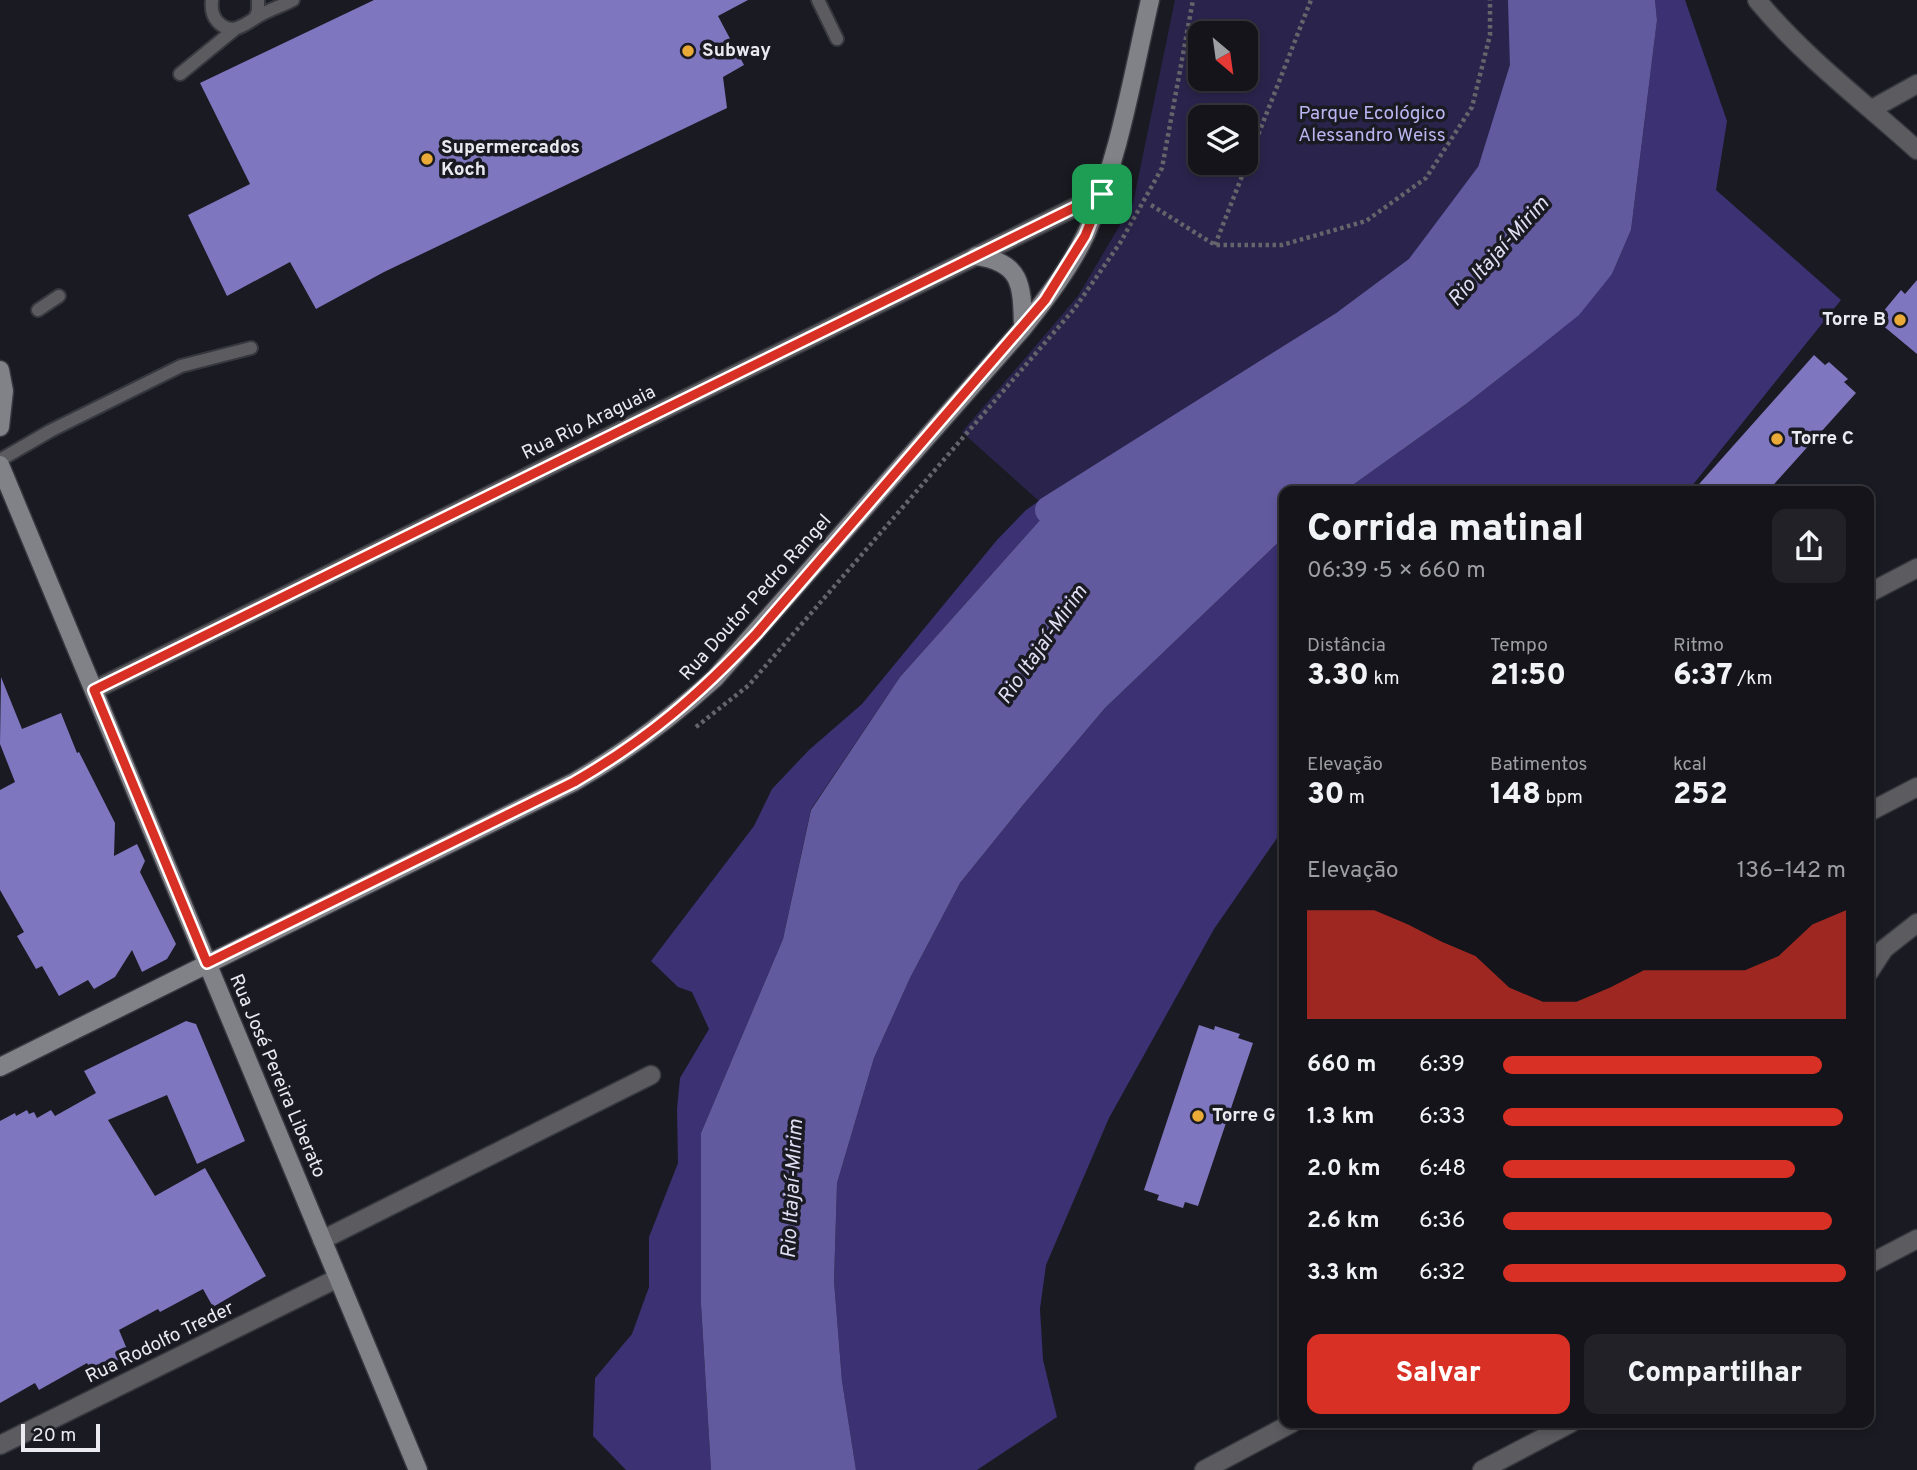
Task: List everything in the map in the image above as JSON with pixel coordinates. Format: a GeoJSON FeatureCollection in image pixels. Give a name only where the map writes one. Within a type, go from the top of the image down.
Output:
{"type":"FeatureCollection","features":[{"type":"Feature","properties":{"kind":"main road","name":"Rua Doutor Pedro Rangel"},"geometry":{"type":"LineString","coordinates":[[0,1067],[574,782],[619,756],[667,721],[715,678],[1023,328],[1066,269],[1085,236],[1113,159],[1150,0]]}},
{"type":"Feature","properties":{"kind":"main road"},"geometry":{"type":"LineString","coordinates":[[976,256],[996,258],[1006,264],[1015,277],[1022,290],[1023,328]]}},
{"type":"Feature","properties":{"kind":"main road"},"geometry":{"type":"LineString","coordinates":[[0,370],[4,391],[0,427]]}},
{"type":"Feature","properties":{"kind":"main road","name":"Rua José Pereira Liberato"},"geometry":{"type":"LineString","coordinates":[[0,462],[418,1470]]}},
{"type":"Feature","properties":{"kind":"street"},"geometry":{"type":"LineString","coordinates":[[1757,0],[1781,29],[1815,62],[1917,150]]}},
{"type":"Feature","properties":{"kind":"street"},"geometry":{"type":"LineString","coordinates":[[1872,109],[1917,84]]}},
{"type":"Feature","properties":{"kind":"street","name":"Rua Rio Araguaia"},"geometry":{"type":"LineString","coordinates":[[94,690],[1102,194]]}},
{"type":"Feature","properties":{"kind":"street"},"geometry":{"type":"LineString","coordinates":[[1874,590],[1917,568]]}},
{"type":"Feature","properties":{"kind":"street"},"geometry":{"type":"LineString","coordinates":[[1874,809],[1917,787]]}},
{"type":"Feature","properties":{"kind":"street"},"geometry":{"type":"LineString","coordinates":[[1874,964],[1884,949],[1917,923]]}},
{"type":"Feature","properties":{"kind":"street"},"geometry":{"type":"LineString","coordinates":[[322,1240],[651,1075]]}},
{"type":"Feature","properties":{"kind":"street"},"geometry":{"type":"LineString","coordinates":[[1874,1261],[1917,1239]]}},
{"type":"Feature","properties":{"kind":"street","name":"Rua Rodolfo Treder"},"geometry":{"type":"LineString","coordinates":[[0,1446],[338,1278]]}},
{"type":"Feature","properties":{"kind":"street"},"geometry":{"type":"LineString","coordinates":[[1204,1470],[1283,1428]]}},
{"type":"Feature","properties":{"kind":"street"},"geometry":{"type":"LineString","coordinates":[[1482,1470],[1562,1428]]}},
{"type":"Feature","properties":{"kind":"lane"},"geometry":{"type":"LineString","coordinates":[[212,0],[215,19],[220,24],[235,29]]}},
{"type":"Feature","properties":{"kind":"lane"},"geometry":{"type":"LineString","coordinates":[[255,19],[258,0]]}},
{"type":"Feature","properties":{"kind":"lane"},"geometry":{"type":"LineString","coordinates":[[180,74],[235,29],[249,25],[255,19],[293,0]]}},
{"type":"Feature","properties":{"kind":"lane"},"geometry":{"type":"LineString","coordinates":[[817,0],[837,39]]}},
{"type":"Feature","properties":{"kind":"lane"},"geometry":{"type":"LineString","coordinates":[[38,310],[59,296]]}},
{"type":"Feature","properties":{"kind":"lane"},"geometry":{"type":"LineString","coordinates":[[0,462],[50,431],[181,366],[251,348]]}},
{"type":"Feature","properties":{"kind":"path"},"geometry":{"type":"LineString","coordinates":[[1214,245],[1311,0]]}},
{"type":"Feature","properties":{"kind":"path"},"geometry":{"type":"LineString","coordinates":[[1151,205],[1214,245],[1282,245],[1366,221],[1426,178],[1472,107],[1490,35],[1490,0]]}},
{"type":"Feature","properties":{"kind":"green space","name":"Parque Ecológico Alessandro Weiss"},"geometry":{"type":"Polygon","coordinates":[[[1175,0],[1522,0],[1524,67],[1491,173],[1419,269],[1345,324],[1049,510],[962,432],[1078,296],[1133,203],[1175,0]]]}},
{"type":"Feature","properties":{"kind":"shaded area"},"geometry":{"type":"Polygon","coordinates":[[[1655,0],[1685,0],[1727,121],[1716,190],[1841,300],[1692,486],[1351,486],[1529,355],[1612,274],[1631,230],[1657,20],[1655,0]]]}},
{"type":"Feature","properties":{"kind":"shaded area"},"geometry":{"type":"Polygon","coordinates":[[[1039,501],[1049,510],[900,677],[811,809],[783,939],[701,1133],[701,1304],[711,1470],[626,1470],[593,1436],[595,1378],[632,1334],[649,1287],[649,1237],[678,1163],[677,1109],[680,1078],[709,1029],[692,992],[678,987],[651,961],[754,826],[772,789],[809,750],[862,704],[997,540],[1026,510],[1039,501]]]}},
{"type":"Feature","properties":{"kind":"shaded area"},"geometry":{"type":"Polygon","coordinates":[[[1279,542],[1279,835],[1214,929],[1109,1118],[1046,1265],[1040,1309],[1043,1360],[1057,1417],[977,1470],[856,1470],[842,1381],[834,1281],[837,1183],[874,1058],[910,978],[960,883],[1105,708],[1279,542]]]}},
{"type":"Feature","properties":{"kind":"water","name":"Rio Itajaí-Mirim"},"geometry":{"type":"Polygon","coordinates":[[[1522,0],[1655,0],[1657,20],[1631,230],[1612,274],[1579,315],[1466,404],[1351,486],[1279,486],[1279,542],[1105,708],[960,883],[910,978],[874,1058],[837,1183],[834,1281],[842,1381],[856,1470],[711,1470],[701,1304],[701,1133],[783,939],[811,810],[900,677],[1049,510],[1345,324],[1419,269],[1491,173],[1524,67],[1522,0]]]}},
{"type":"Feature","properties":{"kind":"building","name":"Supermercados Koch"},"geometry":{"type":"Polygon","coordinates":[[[374,0],[748,0],[718,16],[744,65],[723,77],[727,108],[384,272],[316,309],[290,262],[227,296],[188,215],[250,184],[200,83],[374,0]]]}},
{"type":"Feature","properties":{"kind":"building","name":"Torre B"},"geometry":{"type":"Polygon","coordinates":[[[1917,280],[1917,354],[1881,324],[1887,317],[1882,313],[1901,290],[1905,294],[1917,280]]]}},
{"type":"Feature","properties":{"kind":"building","name":"Torre C"},"geometry":{"type":"Polygon","coordinates":[[[1814,355],[1825,365],[1829,362],[1848,379],[1844,382],[1856,393],[1772,486],[1697,486],[1814,355]]]}},
{"type":"Feature","properties":{"kind":"building"},"geometry":{"type":"Polygon","coordinates":[[[1,677],[22,729],[61,713],[77,753],[79,752],[115,823],[114,856],[137,844],[145,861],[140,872],[176,944],[167,959],[142,972],[132,950],[115,977],[94,989],[88,980],[59,996],[42,966],[36,969],[17,936],[24,932],[0,890],[0,790],[15,782],[0,744],[1,677]]]}},
{"type":"Feature","properties":{"kind":"building"},"geometry":{"type":"Polygon","coordinates":[[[186,1021],[196,1024],[245,1141],[197,1164],[167,1095],[108,1120],[155,1196],[205,1168],[266,1276],[213,1307],[203,1289],[160,1312],[158,1309],[119,1330],[129,1354],[93,1374],[87,1363],[39,1390],[35,1383],[0,1403],[0,1121],[27,1110],[29,1114],[34,1112],[37,1118],[51,1110],[55,1116],[96,1093],[84,1071],[186,1021]]]}},
{"type":"Feature","properties":{"kind":"building","name":"Torre G"},"geometry":{"type":"Polygon","coordinates":[[[1199,1025],[1214,1030],[1215,1026],[1240,1034],[1238,1038],[1253,1043],[1198,1206],[1185,1202],[1183,1208],[1157,1200],[1159,1195],[1144,1190],[1199,1025]]]}},
{"type":"Feature","properties":{"kind":"waterway"},"geometry":{"type":"LineString","coordinates":[[1049,510],[1345,324],[1419,269],[1491,173],[1524,67],[1522,0]]}},
{"type":"Feature","properties":{"kind":"place","name":"Subway"},"geometry":{"type":"Point","coordinates":[688,51]}},
{"type":"Feature","properties":{"kind":"place","name":"Supermercados Koch"},"geometry":{"type":"Point","coordinates":[427,159]}},
{"type":"Feature","properties":{"kind":"place","name":"Torre B"},"geometry":{"type":"Point","coordinates":[1900,320]}},
{"type":"Feature","properties":{"kind":"place","name":"Torre C"},"geometry":{"type":"Point","coordinates":[1777,439]}},
{"type":"Feature","properties":{"kind":"place","name":"Torre G"},"geometry":{"type":"Point","coordinates":[1198,1116]}},
{"type":"Feature","properties":{"kind":"route"},"geometry":{"type":"LineString","coordinates":[[1102,194],[1085,236],[1066,269],[1023,328],[757,633],[715,678],[667,721],[619,756],[574,782],[207,963],[94,690],[1102,194]]}}]}
